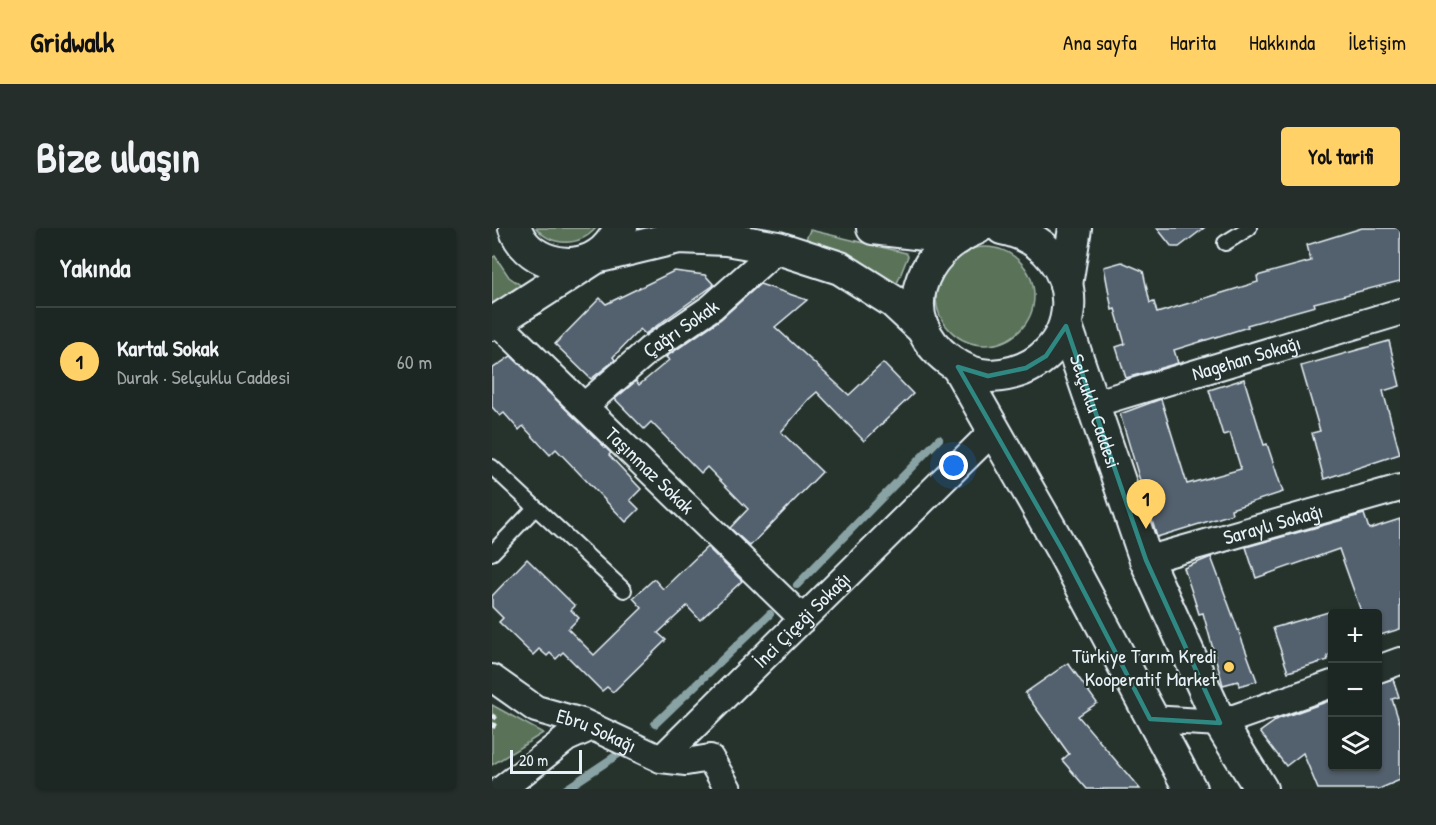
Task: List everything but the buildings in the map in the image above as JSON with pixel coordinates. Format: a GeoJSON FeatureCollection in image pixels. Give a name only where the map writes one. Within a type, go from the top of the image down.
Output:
{"type":"FeatureCollection","features":[{"type":"Feature","properties":{"kind":"street"},"geometry":{"type":"LineString","coordinates":[[515,228],[526,247],[541,258],[559,264],[578,264],[596,257],[679,237],[726,239],[778,248],[840,268],[894,302],[924,330],[944,356],[958,366],[988,376],[1014,373],[1046,356],[1066,326],[1069,313],[1066,285],[1060,269],[1046,250],[1023,235],[1002,228]]}},
{"type":"Feature","properties":{"kind":"street"},"geometry":{"type":"LineString","coordinates":[[495,323],[596,257],[611,245],[621,228]]}},
{"type":"Feature","properties":{"kind":"street"},"geometry":{"type":"LineString","coordinates":[[873,228],[971,230]]}},
{"type":"Feature","properties":{"kind":"street"},"geometry":{"type":"LineString","coordinates":[[1066,285],[1076,228]]}},
{"type":"Feature","properties":{"kind":"street"},"geometry":{"type":"LineString","coordinates":[[924,330],[918,302],[922,280],[933,258],[971,230]]}},
{"type":"Feature","properties":{"kind":"street","name":"Çağrı Sokak"},"geometry":{"type":"LineString","coordinates":[[584,406],[649,350],[712,307],[778,248]]}},
{"type":"Feature","properties":{"kind":"street","name":"Nagehan Sokağı"},"geometry":{"type":"LineString","coordinates":[[1093,404],[1400,312]]}},
{"type":"Feature","properties":{"kind":"street","name":"Taşınmaz Sokak"},"geometry":{"type":"LineString","coordinates":[[495,323],[584,406],[803,619]]}},
{"type":"Feature","properties":{"kind":"street","name":"Selçuklu Caddesi"},"geometry":{"type":"LineString","coordinates":[[1066,326],[1146,560],[1220,723],[1261,789]]}},
{"type":"Feature","properties":{"kind":"street"},"geometry":{"type":"LineString","coordinates":[[958,366],[1064,553],[1150,719],[1190,789]]}},
{"type":"Feature","properties":{"kind":"street","name":"İnci Çiçeği Sokağı"},"geometry":{"type":"LineString","coordinates":[[661,759],[993,431]]}},
{"type":"Feature","properties":{"kind":"street","name":"Saraylı Sokağı"},"geometry":{"type":"LineString","coordinates":[[1146,560],[1400,488]]}},
{"type":"Feature","properties":{"kind":"street"},"geometry":{"type":"LineString","coordinates":[[1382,667],[1400,661]]}},
{"type":"Feature","properties":{"kind":"street","name":"Ebru Sokağı"},"geometry":{"type":"LineString","coordinates":[[492,678],[536,709],[592,727],[661,759],[686,762],[710,758],[728,789]]}},
{"type":"Feature","properties":{"kind":"street"},"geometry":{"type":"LineString","coordinates":[[1150,719],[1220,723],[1328,685]]}},
{"type":"Feature","properties":{"kind":"street"},"geometry":{"type":"LineString","coordinates":[[502,789],[567,738],[592,727]]}},
{"type":"Feature","properties":{"kind":"lane"},"geometry":{"type":"LineString","coordinates":[[1225,243],[1249,228]]}},
{"type":"Feature","properties":{"kind":"lane"},"geometry":{"type":"LineString","coordinates":[[492,467],[624,590]]}},
{"type":"Feature","properties":{"kind":"lane"},"geometry":{"type":"LineString","coordinates":[[492,553],[535,508]]}},
{"type":"Feature","properties":{"kind":"path"},"geometry":{"type":"LineString","coordinates":[[492,715],[497,719],[492,730]]}},
{"type":"Feature","properties":{"kind":"highlighted area"},"geometry":{"type":"Polygon","coordinates":[[[1066,326],[1146,560],[1220,723],[1150,719],[1064,553],[958,367],[988,376],[1026,368],[1046,356],[1066,326]]]}},
{"type":"Feature","properties":{"kind":"green space"},"geometry":{"type":"Polygon","coordinates":[[[536,228],[596,228],[582,239],[566,242],[550,239],[536,228]]]}},
{"type":"Feature","properties":{"kind":"green space"},"geometry":{"type":"Polygon","coordinates":[[[810,230],[906,253],[908,256],[890,301],[818,245],[806,239],[810,230]]]}},
{"type":"Feature","properties":{"kind":"green space"},"geometry":{"type":"Polygon","coordinates":[[[985,247],[995,248],[1012,255],[1026,269],[1033,286],[1033,306],[1026,323],[1012,337],[995,344],[985,345],[975,344],[958,337],[944,323],[937,306],[936,296],[937,286],[944,269],[958,255],[975,248],[985,247]]]}},
{"type":"Feature","properties":{"kind":"green space"},"geometry":{"type":"Polygon","coordinates":[[[495,256],[509,277],[526,289],[492,307],[492,258],[495,256]]]}},
{"type":"Feature","properties":{"kind":"green space"},"geometry":{"type":"Polygon","coordinates":[[[492,705],[543,733],[492,765],[492,705]]]}},
{"type":"Feature","properties":{"kind":"waterway"},"geometry":{"type":"LineString","coordinates":[[797,585],[939,439]]}},
{"type":"Feature","properties":{"kind":"waterway"},"geometry":{"type":"LineString","coordinates":[[655,724],[770,614]]}},
{"type":"Feature","properties":{"kind":"waterway"},"geometry":{"type":"LineString","coordinates":[[566,789],[623,751]]}},
{"type":"Feature","properties":{"kind":"place","name":"Kartal Sokak"},"geometry":{"type":"Point","coordinates":[1146,529]}},
{"type":"Feature","properties":{"kind":"place","name":"Türkiye Tarım Kredi Kooperatif Market"},"geometry":{"type":"Point","coordinates":[1229,667]}}]}
